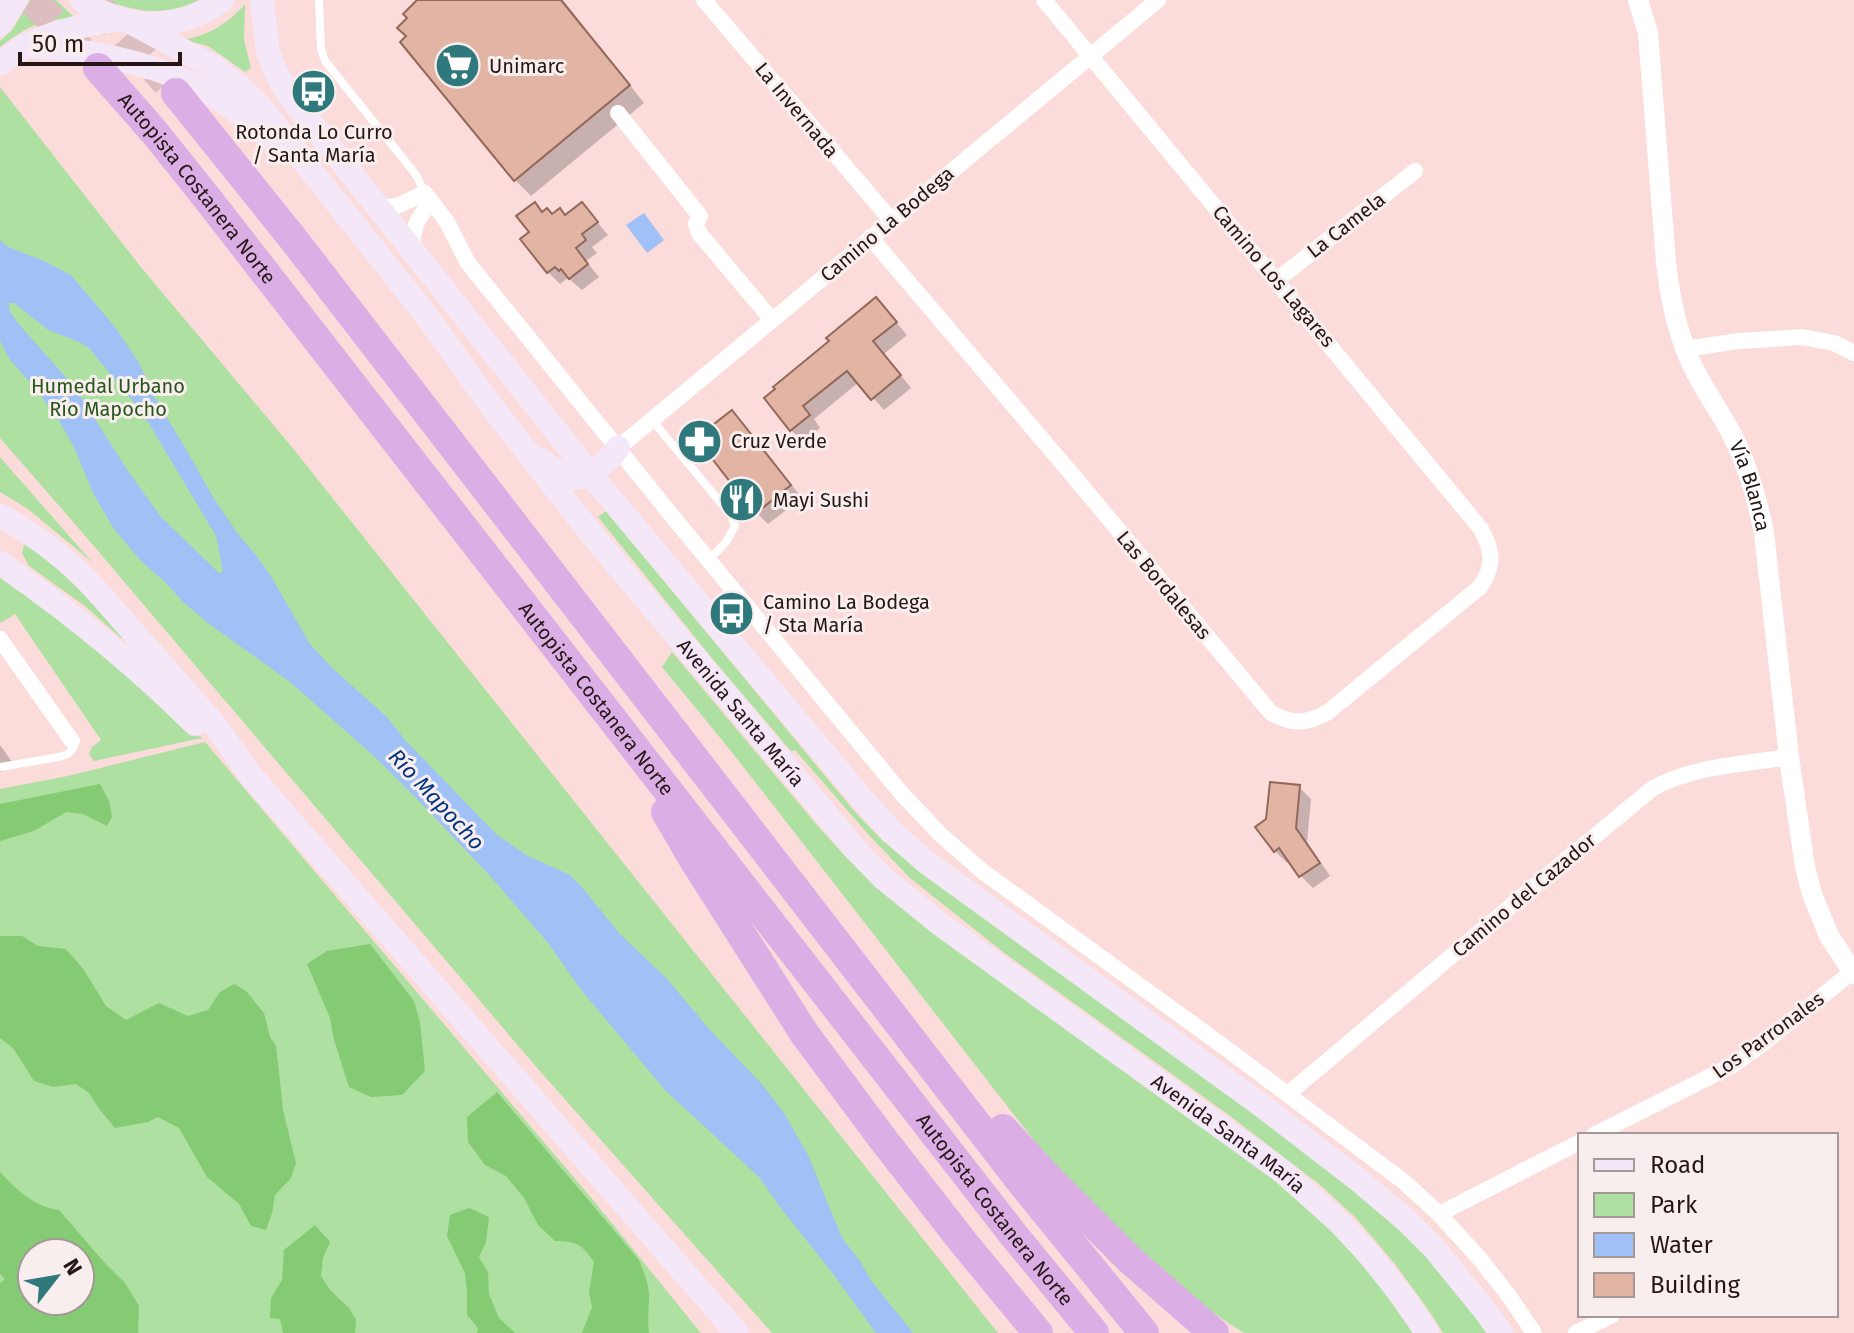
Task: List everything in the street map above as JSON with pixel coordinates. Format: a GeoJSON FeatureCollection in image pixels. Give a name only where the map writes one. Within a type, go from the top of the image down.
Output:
{"type":"FeatureCollection","features":[{"type":"Feature","properties":{"kind":"highway","name":"Autopista Costanera Norte"},"geometry":{"type":"LineString","coordinates":[[98,68],[207,198],[1012,1233],[1094,1333]]}},
{"type":"Feature","properties":{"kind":"highway","name":"Autopista Costanera Norte"},"geometry":{"type":"LineString","coordinates":[[176,93],[294,240],[1022,1183],[1144,1333]]}},
{"type":"Feature","properties":{"kind":"highway"},"geometry":{"type":"LineString","coordinates":[[626,735],[694,860],[804,1033],[945,1219],[1038,1333]]}},
{"type":"Feature","properties":{"kind":"highway"},"geometry":{"type":"LineString","coordinates":[[851,962],[1052,1182],[1129,1259],[1214,1333]]}},
{"type":"Feature","properties":{"kind":"main road"},"geometry":{"type":"LineString","coordinates":[[0,24],[16,0]]}},
{"type":"Feature","properties":{"kind":"main road","name":"Avenida Santa María"},"geometry":{"type":"LineString","coordinates":[[82,0],[104,14],[214,67],[259,105],[426,315],[593,536],[825,814],[883,878],[940,924],[1283,1172],[1338,1221],[1367,1252],[1427,1333]]}},
{"type":"Feature","properties":{"kind":"main road"},"geometry":{"type":"LineString","coordinates":[[10,56],[54,33],[124,21],[161,24],[184,20],[222,0]]}},
{"type":"Feature","properties":{"kind":"main road","name":"Avenida Santa María"},"geometry":{"type":"LineString","coordinates":[[262,0],[268,52],[288,94],[591,475],[892,832],[926,862],[1261,1105],[1361,1182],[1434,1248],[1501,1333]]}},
{"type":"Feature","properties":{"kind":"main road"},"geometry":{"type":"LineString","coordinates":[[10,56],[83,51],[133,63],[193,83],[256,126],[315,174]]}},
{"type":"Feature","properties":{"kind":"main road"},"geometry":{"type":"LineString","coordinates":[[557,432],[586,445],[618,448]]}},
{"type":"Feature","properties":{"kind":"main road"},"geometry":{"type":"LineString","coordinates":[[524,448],[555,470],[580,478],[601,468],[618,448]]}},
{"type":"Feature","properties":{"kind":"main road"},"geometry":{"type":"LineString","coordinates":[[7,520],[10,544],[0,562],[120,654],[252,777]]}},
{"type":"Feature","properties":{"kind":"main road"},"geometry":{"type":"LineString","coordinates":[[7,520],[66,560],[96,590],[214,724],[252,777],[737,1333]]}},
{"type":"Feature","properties":{"kind":"street","name":"La Invernada"},"geometry":{"type":"LineString","coordinates":[[704,0],[891,220]]}},
{"type":"Feature","properties":{"kind":"street","name":"Camino Los Lagares"},"geometry":{"type":"LineString","coordinates":[[1044,0],[1481,529],[1492,559]]}},
{"type":"Feature","properties":{"kind":"street","name":"Camino La Bodega"},"geometry":{"type":"LineString","coordinates":[[618,448],[1158,0]]}},
{"type":"Feature","properties":{"kind":"street","name":"Vía Blanca"},"geometry":{"type":"LineString","coordinates":[[1638,0],[1648,33],[1669,291],[1675,321],[1694,370],[1736,442],[1757,501],[1764,533],[1789,757],[1805,867],[1829,936],[1853,973]]}},
{"type":"Feature","properties":{"kind":"street"},"geometry":{"type":"LineString","coordinates":[[618,113],[700,216],[696,224],[699,233],[772,320]]}},
{"type":"Feature","properties":{"kind":"street","name":"La Camela"},"geometry":{"type":"LineString","coordinates":[[1277,280],[1415,171]]}},
{"type":"Feature","properties":{"kind":"street"},"geometry":{"type":"LineString","coordinates":[[380,208],[428,198]]}},
{"type":"Feature","properties":{"kind":"street"},"geometry":{"type":"LineString","coordinates":[[413,250],[412,232],[428,198]]}},
{"type":"Feature","properties":{"kind":"street"},"geometry":{"type":"LineString","coordinates":[[428,198],[447,222],[468,263],[902,794],[941,835],[982,871],[1403,1181],[1439,1214],[1490,1271],[1534,1333]]}},
{"type":"Feature","properties":{"kind":"street","name":"Las Bordalesas"},"geometry":{"type":"LineString","coordinates":[[870,237],[1271,713],[1284,721],[1313,720],[1328,712],[1480,587],[1488,575],[1492,559]]}},
{"type":"Feature","properties":{"kind":"street"},"geometry":{"type":"LineString","coordinates":[[1684,349],[1802,337],[1834,343],[1854,353]]}},
{"type":"Feature","properties":{"kind":"street"},"geometry":{"type":"LineString","coordinates":[[0,639],[72,741]]}},
{"type":"Feature","properties":{"kind":"street","name":"Camino del Cazador"},"geometry":{"type":"LineString","coordinates":[[1288,1094],[1653,788],[1688,773],[1789,757]]}},
{"type":"Feature","properties":{"kind":"street","name":"Los Parronales"},"geometry":{"type":"LineString","coordinates":[[1598,1133],[1733,1065],[1853,973]]}},
{"type":"Feature","properties":{"kind":"street"},"geometry":{"type":"LineString","coordinates":[[1439,1214],[1578,1143]]}},
{"type":"Feature","properties":{"kind":"street"},"geometry":{"type":"LineString","coordinates":[[1576,1333],[1608,1317]]}},
{"type":"Feature","properties":{"kind":"lane"},"geometry":{"type":"LineString","coordinates":[[319,0],[321,49],[325,61],[417,176],[428,198]]}},
{"type":"Feature","properties":{"kind":"lane"},"geometry":{"type":"LineString","coordinates":[[651,420],[731,515],[735,526],[726,542],[709,560]]}},
{"type":"Feature","properties":{"kind":"lane"},"geometry":{"type":"LineString","coordinates":[[0,767],[68,754],[74,747],[72,741]]}},
{"type":"Feature","properties":{"kind":"green space"},"geometry":{"type":"Polygon","coordinates":[[[30,0],[56,0],[75,18],[35,25],[0,47],[0,41],[13,29],[30,0]]]}},
{"type":"Feature","properties":{"kind":"green space"},"geometry":{"type":"Polygon","coordinates":[[[107,0],[199,0],[176,8],[153,11],[107,0]]]}},
{"type":"Feature","properties":{"kind":"green space"},"geometry":{"type":"Polygon","coordinates":[[[245,4],[244,40],[251,68],[245,72],[208,46],[183,40],[217,28],[245,4]]]}},
{"type":"Feature","properties":{"kind":"green space","name":"Humedal Urbano Río Mapocho"},"geometry":{"type":"Polygon","coordinates":[[[0,87],[140,266],[291,446],[998,1333],[772,1333],[538,1069],[0,438],[0,87]]]}},
{"type":"Feature","properties":{"kind":"green space"},"geometry":{"type":"Polygon","coordinates":[[[0,457],[92,562],[28,509],[0,492],[0,457]]]}},
{"type":"Feature","properties":{"kind":"green space"},"geometry":{"type":"Polygon","coordinates":[[[606,511],[855,812],[882,840],[1358,1191],[1433,1260],[1488,1333],[1443,1333],[1395,1264],[1356,1218],[1319,1184],[1003,952],[910,878],[795,750],[791,751],[711,657],[598,517],[606,511]]]}},
{"type":"Feature","properties":{"kind":"green space"},"geometry":{"type":"Polygon","coordinates":[[[25,542],[73,577],[125,636],[121,638],[85,606],[29,566],[22,553],[25,542]]]}},
{"type":"Feature","properties":{"kind":"green space"},"geometry":{"type":"Polygon","coordinates":[[[5,573],[175,710],[202,738],[94,761],[89,754],[101,740],[15,614],[0,622],[0,578],[5,573]]]}},
{"type":"Feature","properties":{"kind":"green space"},"geometry":{"type":"Polygon","coordinates":[[[672,652],[817,825],[876,885],[1277,1182],[1337,1236],[1373,1277],[1413,1333],[1244,1333],[1179,1291],[1064,1179],[662,667],[672,652]]]}},
{"type":"Feature","properties":{"kind":"green space"},"geometry":{"type":"Polygon","coordinates":[[[205,742],[593,1200],[701,1333],[0,1333],[0,789],[68,776],[205,742]]]}},
{"type":"Feature","properties":{"kind":"green space"},"geometry":{"type":"Polygon","coordinates":[[[100,784],[109,801],[112,817],[107,826],[83,814],[66,812],[34,831],[0,841],[0,804],[100,784]]]}},
{"type":"Feature","properties":{"kind":"green space"},"geometry":{"type":"Polygon","coordinates":[[[0,936],[22,936],[38,946],[66,949],[84,970],[106,1006],[126,1020],[159,1003],[188,1016],[208,1010],[220,992],[234,984],[246,991],[264,1013],[270,1037],[276,1046],[283,1110],[296,1163],[291,1178],[275,1195],[266,1230],[251,1226],[239,1204],[207,1177],[179,1128],[158,1117],[115,1128],[89,1093],[76,1084],[53,1087],[34,1081],[13,1048],[0,1038],[0,936]]]}},
{"type":"Feature","properties":{"kind":"green space"},"geometry":{"type":"Polygon","coordinates":[[[370,944],[414,1001],[420,1022],[425,1071],[402,1095],[371,1097],[349,1087],[330,1018],[307,964],[327,951],[370,944]]]}},
{"type":"Feature","properties":{"kind":"green space"},"geometry":{"type":"Polygon","coordinates":[[[497,1092],[639,1260],[649,1289],[649,1333],[582,1333],[592,1307],[589,1292],[594,1262],[578,1245],[555,1241],[538,1225],[524,1198],[506,1176],[485,1165],[468,1142],[467,1117],[497,1092]]]}},
{"type":"Feature","properties":{"kind":"green space"},"geometry":{"type":"Polygon","coordinates":[[[0,1172],[34,1201],[59,1210],[82,1237],[16,1237],[16,1317],[96,1317],[96,1253],[125,1283],[139,1306],[138,1333],[0,1333],[0,1283],[5,1279],[0,1274],[0,1172]]]}},
{"type":"Feature","properties":{"kind":"green space"},"geometry":{"type":"Polygon","coordinates":[[[469,1208],[489,1217],[486,1242],[479,1257],[488,1272],[489,1294],[499,1318],[515,1333],[477,1333],[478,1328],[467,1315],[465,1273],[447,1236],[450,1215],[469,1208]]]}},
{"type":"Feature","properties":{"kind":"green space"},"geometry":{"type":"Polygon","coordinates":[[[315,1225],[330,1242],[323,1258],[321,1276],[330,1290],[349,1308],[356,1320],[355,1333],[283,1333],[280,1319],[270,1318],[271,1298],[282,1280],[284,1250],[315,1225]]]}},
{"type":"Feature","properties":{"kind":"water"},"geometry":{"type":"Polygon","coordinates":[[[644,213],[664,240],[647,253],[626,225],[644,213]]]}},
{"type":"Feature","properties":{"kind":"water","name":"Río Mapocho"},"geometry":{"type":"Polygon","coordinates":[[[0,240],[8,247],[71,275],[115,327],[139,363],[155,398],[213,497],[272,578],[310,644],[387,717],[406,741],[497,835],[528,856],[570,875],[619,933],[667,979],[761,1083],[784,1113],[808,1155],[842,1238],[913,1333],[876,1333],[759,1177],[665,1090],[491,877],[374,756],[290,682],[208,623],[142,562],[114,529],[59,421],[10,360],[0,341],[0,240]],[[9,303],[9,310],[17,322],[76,389],[161,517],[219,573],[223,572],[216,536],[132,400],[89,348],[48,330],[14,303],[9,303]]]}},
{"type":"Feature","properties":{"kind":"building"},"geometry":{"type":"Polygon","coordinates":[[[417,0],[561,0],[630,85],[514,181],[400,42],[406,36],[397,28],[407,18],[403,14],[417,0]]]}},
{"type":"Feature","properties":{"kind":"building"},"geometry":{"type":"Polygon","coordinates":[[[535,202],[542,212],[547,208],[552,214],[560,208],[565,215],[582,202],[598,222],[582,234],[586,240],[576,248],[588,264],[569,279],[555,267],[547,273],[520,239],[529,232],[516,216],[535,202]]]}},
{"type":"Feature","properties":{"kind":"building"},"geometry":{"type":"Polygon","coordinates":[[[876,297],[897,322],[873,341],[901,375],[871,400],[847,371],[803,406],[810,415],[790,431],[764,398],[829,341],[826,338],[876,297]]]}},
{"type":"Feature","properties":{"kind":"building"},"geometry":{"type":"Polygon","coordinates":[[[732,410],[791,485],[755,514],[696,438],[732,410]]]}},
{"type":"Feature","properties":{"kind":"building"},"geometry":{"type":"Polygon","coordinates":[[[1270,782],[1300,785],[1296,828],[1320,863],[1299,877],[1279,848],[1274,852],[1255,827],[1266,819],[1270,782]]]}},
{"type":"Feature","properties":{"kind":"tunnel"},"geometry":{"type":"LineString","coordinates":[[32,0],[81,50]]}},
{"type":"Feature","properties":{"kind":"tunnel"},"geometry":{"type":"LineString","coordinates":[[95,3],[167,83]]}},
{"type":"Feature","properties":{"kind":"place","name":"Unimarc"},"geometry":{"type":"Point","coordinates":[458,66]}},
{"type":"Feature","properties":{"kind":"place","name":"Rotonda Lo Curro / Santa María"},"geometry":{"type":"Point","coordinates":[314,92]}},
{"type":"Feature","properties":{"kind":"place","name":"Cruz Verde"},"geometry":{"type":"Point","coordinates":[700,441]}},
{"type":"Feature","properties":{"kind":"place","name":"Mayi Sushi"},"geometry":{"type":"Point","coordinates":[742,500]}},
{"type":"Feature","properties":{"kind":"place","name":"Camino La Bodega / Sta María"},"geometry":{"type":"Point","coordinates":[732,613]}}]}
